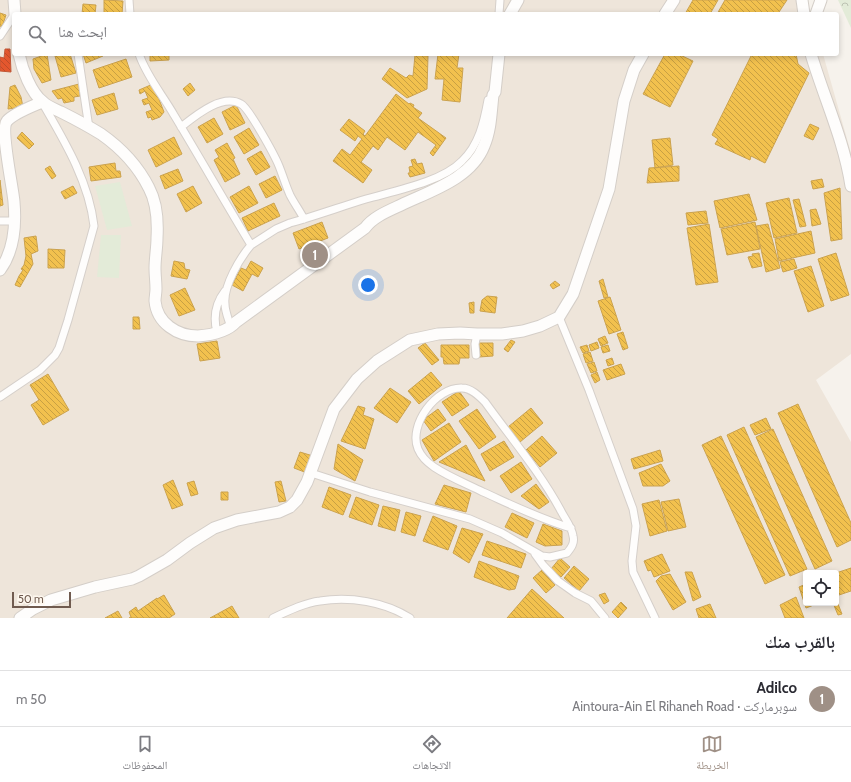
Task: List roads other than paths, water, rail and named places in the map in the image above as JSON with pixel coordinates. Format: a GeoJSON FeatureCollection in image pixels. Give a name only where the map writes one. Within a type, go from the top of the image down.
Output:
{"type":"FeatureCollection","features":[{"type":"Feature","properties":{"kind":"main road"},"geometry":{"type":"LineString","coordinates":[[14,0],[14,12]]}},
{"type":"Feature","properties":{"kind":"main road"},"geometry":{"type":"LineString","coordinates":[[511,12],[518,0]]}},
{"type":"Feature","properties":{"kind":"main road"},"geometry":{"type":"LineString","coordinates":[[666,12],[674,0]]}},
{"type":"Feature","properties":{"kind":"main road"},"geometry":{"type":"LineString","coordinates":[[802,0],[804,12]]}},
{"type":"Feature","properties":{"kind":"main road"},"geometry":{"type":"LineString","coordinates":[[817,12],[821,0]]}},
{"type":"Feature","properties":{"kind":"main road"},"geometry":{"type":"LineString","coordinates":[[20,56],[20,61],[31,88],[42,102],[101,134],[118,147],[134,164],[149,188],[156,207],[157,238],[155,301],[158,310],[167,326],[175,331],[195,336],[206,335],[216,329],[232,324],[364,228],[371,227],[450,189],[478,164],[492,143],[497,103],[496,89],[499,56]]}},
{"type":"Feature","properties":{"kind":"main road"},"geometry":{"type":"LineString","coordinates":[[20,618],[33,609],[51,600],[72,593],[139,576],[167,560],[214,528],[237,520],[286,510],[297,500],[311,473],[334,409],[357,379],[377,361],[410,340],[438,334],[502,334],[523,331],[540,326],[559,317],[573,294],[609,190],[624,101],[634,70],[642,56]]}},
{"type":"Feature","properties":{"kind":"main road"},"geometry":{"type":"LineString","coordinates":[[812,56],[844,150],[851,181]]}},
{"type":"Feature","properties":{"kind":"main road"},"geometry":{"type":"LineString","coordinates":[[0,270],[8,256],[12,244],[15,221],[4,119],[42,102]]}},
{"type":"Feature","properties":{"kind":"street"},"geometry":{"type":"LineString","coordinates":[[129,0],[130,12]]}},
{"type":"Feature","properties":{"kind":"street"},"geometry":{"type":"LineString","coordinates":[[499,12],[500,0]]}},
{"type":"Feature","properties":{"kind":"street"},"geometry":{"type":"LineString","coordinates":[[0,36],[12,18]]}},
{"type":"Feature","properties":{"kind":"street"},"geometry":{"type":"LineString","coordinates":[[78,56],[89,128]]}},
{"type":"Feature","properties":{"kind":"street"},"geometry":{"type":"LineString","coordinates":[[140,56],[149,78],[181,127],[251,245]]}},
{"type":"Feature","properties":{"kind":"street"},"geometry":{"type":"LineString","coordinates":[[232,324],[224,303],[228,286],[234,270],[242,256],[251,245],[276,229],[428,180],[452,170],[462,162],[476,143],[480,133],[488,99],[496,89]]}},
{"type":"Feature","properties":{"kind":"street"},"geometry":{"type":"LineString","coordinates":[[181,127],[197,114],[218,103],[232,101],[242,104],[252,117],[278,165],[290,195],[304,219]]}},
{"type":"Feature","properties":{"kind":"street"},"geometry":{"type":"LineString","coordinates":[[0,397],[40,370],[59,348],[94,226],[92,211],[70,151],[42,102]]}},
{"type":"Feature","properties":{"kind":"street"},"geometry":{"type":"LineString","coordinates":[[0,221],[15,221]]}},
{"type":"Feature","properties":{"kind":"street"},"geometry":{"type":"LineString","coordinates":[[216,329],[216,306],[228,286]]}},
{"type":"Feature","properties":{"kind":"street"},"geometry":{"type":"LineString","coordinates":[[559,317],[589,390],[633,509],[636,526],[632,561],[633,572],[655,618]]}},
{"type":"Feature","properties":{"kind":"street"},"geometry":{"type":"LineString","coordinates":[[476,355],[475,344],[477,334]]}},
{"type":"Feature","properties":{"kind":"street"},"geometry":{"type":"LineString","coordinates":[[311,473],[370,492],[470,519],[502,533],[542,556],[550,557],[567,553],[571,549],[574,540],[571,528],[544,483],[485,402],[478,395],[468,389],[456,389],[444,394],[428,407],[416,427],[416,441],[418,449],[423,457],[447,475],[532,515],[571,528]]}},
{"type":"Feature","properties":{"kind":"street"},"geometry":{"type":"LineString","coordinates":[[534,552],[543,565],[558,581],[575,593],[591,601],[605,618]]}},
{"type":"Feature","properties":{"kind":"street"},"geometry":{"type":"LineString","coordinates":[[273,618],[311,603],[337,600],[374,603],[390,608],[410,618]]}},
{"type":"Feature","properties":{"kind":"place","name":"Adilco"},"geometry":{"type":"Point","coordinates":[315,255]}}]}
